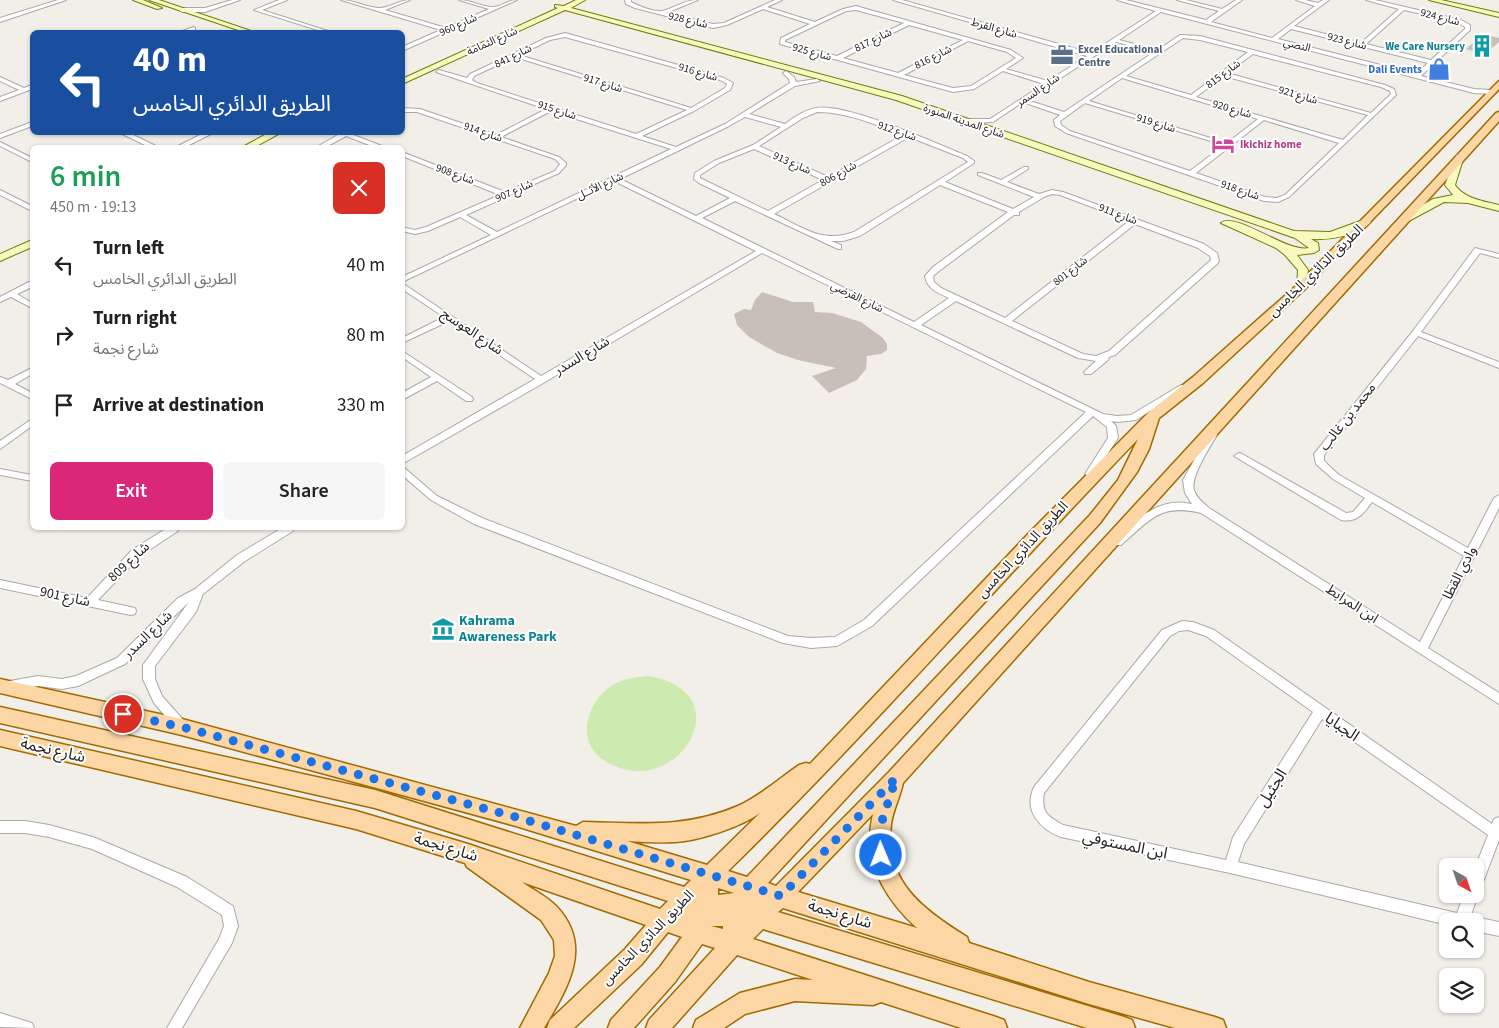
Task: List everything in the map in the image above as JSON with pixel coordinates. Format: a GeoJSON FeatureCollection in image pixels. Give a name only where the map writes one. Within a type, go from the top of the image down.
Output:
{"type":"FeatureCollection","features":[{"type":"Feature","properties":{"kind":"main road","name":"الطريق الدائري الخامس"},"geometry":{"type":"LineString","coordinates":[[558,1028],[633,957],[664,920],[834,752],[1075,495],[1154,416],[1198,380],[1302,287],[1492,91]]}},
{"type":"Feature","properties":{"kind":"main road","name":"الطريق الدائري الخامس"},"geometry":{"type":"LineString","coordinates":[[657,1028],[734,943],[896,778],[1499,115]]}},
{"type":"Feature","properties":{"kind":"main road"},"geometry":{"type":"LineString","coordinates":[[734,943],[741,901],[1118,493],[1133,470],[1154,416]]}},
{"type":"Feature","properties":{"kind":"main road"},"geometry":{"type":"LineString","coordinates":[[3,686],[182,727],[561,831],[709,876],[759,917],[1124,1028]]}},
{"type":"Feature","properties":{"kind":"main road"},"geometry":{"type":"LineString","coordinates":[[0,715],[375,799],[645,883],[687,898],[703,917]]}},
{"type":"Feature","properties":{"kind":"main road","name":"شارع نجمة"},"geometry":{"type":"LineString","coordinates":[[0,738],[356,820],[468,854],[664,920],[703,917],[734,943],[996,1028]]}},
{"type":"Feature","properties":{"kind":"main road"},"geometry":{"type":"LineString","coordinates":[[561,831],[676,833],[704,827],[746,812],[834,752]]}},
{"type":"Feature","properties":{"kind":"main road"},"geometry":{"type":"LineString","coordinates":[[896,778],[881,824],[880,847],[885,871],[902,901],[914,914],[972,955]]}},
{"type":"Feature","properties":{"kind":"main road"},"geometry":{"type":"LineString","coordinates":[[468,854],[518,893],[548,912],[556,923],[566,946],[562,967],[546,1003],[531,1028]]}},
{"type":"Feature","properties":{"kind":"main road"},"geometry":{"type":"LineString","coordinates":[[619,1028],[664,978],[703,917],[709,876]]}},
{"type":"Feature","properties":{"kind":"main road"},"geometry":{"type":"LineString","coordinates":[[703,917],[741,901],[781,896]]}},
{"type":"Feature","properties":{"kind":"main road","name":"شارع نجمة"},"geometry":{"type":"LineString","coordinates":[[781,896],[972,955],[1089,994],[1215,1028]]}},
{"type":"Feature","properties":{"kind":"main road"},"geometry":{"type":"LineString","coordinates":[[704,1028],[740,1004],[795,990],[891,995]]}},
{"type":"Feature","properties":{"kind":"street"},"geometry":{"type":"LineString","coordinates":[[0,20],[63,0]]}},
{"type":"Feature","properties":{"kind":"street"},"geometry":{"type":"LineString","coordinates":[[136,0],[226,30]]}},
{"type":"Feature","properties":{"kind":"street"},"geometry":{"type":"LineString","coordinates":[[152,0],[244,30]]}},
{"type":"Feature","properties":{"kind":"street"},"geometry":{"type":"LineString","coordinates":[[182,10],[197,11],[237,0]]}},
{"type":"Feature","properties":{"kind":"street"},"geometry":{"type":"LineString","coordinates":[[284,0],[257,10],[322,30]]}},
{"type":"Feature","properties":{"kind":"street"},"geometry":{"type":"LineString","coordinates":[[344,0],[447,30]]}},
{"type":"Feature","properties":{"kind":"street"},"geometry":{"type":"LineString","coordinates":[[381,10],[407,0]]}},
{"type":"Feature","properties":{"kind":"street"},"geometry":{"type":"LineString","coordinates":[[462,0],[494,9]]}},
{"type":"Feature","properties":{"kind":"street","name":"شارع 960"},"geometry":{"type":"LineString","coordinates":[[405,48],[514,0]]}},
{"type":"Feature","properties":{"kind":"street","name":"شارع 928"},"geometry":{"type":"LineString","coordinates":[[628,0],[628,3],[631,5],[714,26],[725,24],[779,0]]}},
{"type":"Feature","properties":{"kind":"street"},"geometry":{"type":"LineString","coordinates":[[661,13],[695,0]]}},
{"type":"Feature","properties":{"kind":"street","name":"شارع القرط"},"geometry":{"type":"LineString","coordinates":[[896,0],[1091,55]]}},
{"type":"Feature","properties":{"kind":"street"},"geometry":{"type":"LineString","coordinates":[[916,6],[928,0]]}},
{"type":"Feature","properties":{"kind":"street","name":"النصي"},"geometry":{"type":"LineString","coordinates":[[1120,0],[1474,91],[1492,91]]}},
{"type":"Feature","properties":{"kind":"street"},"geometry":{"type":"LineString","coordinates":[[1180,0],[1223,11]]}},
{"type":"Feature","properties":{"kind":"street"},"geometry":{"type":"LineString","coordinates":[[1207,22],[1239,0]]}},
{"type":"Feature","properties":{"kind":"street"},"geometry":{"type":"LineString","coordinates":[[1299,0],[1319,5]]}},
{"type":"Feature","properties":{"kind":"street"},"geometry":{"type":"LineString","coordinates":[[1274,39],[1326,0]]}},
{"type":"Feature","properties":{"kind":"street","name":"شارع 924"},"geometry":{"type":"LineString","coordinates":[[1369,0],[1459,20],[1468,26],[1417,76]]}},
{"type":"Feature","properties":{"kind":"street"},"geometry":{"type":"LineString","coordinates":[[1432,0],[1499,13]]}},
{"type":"Feature","properties":{"kind":"street"},"geometry":{"type":"LineString","coordinates":[[1446,0],[1499,13]]}},
{"type":"Feature","properties":{"kind":"street"},"geometry":{"type":"LineString","coordinates":[[543,18],[577,14],[575,8],[576,1]]}},
{"type":"Feature","properties":{"kind":"street","name":"شارع الثمامة"},"geometry":{"type":"LineString","coordinates":[[405,73],[576,1]]}},
{"type":"Feature","properties":{"kind":"street"},"geometry":{"type":"LineString","coordinates":[[208,19],[207,14],[217,7]]}},
{"type":"Feature","properties":{"kind":"street"},"geometry":{"type":"LineString","coordinates":[[762,7],[815,24]]}},
{"type":"Feature","properties":{"kind":"street","name":"شارع الثمامة"},"geometry":{"type":"LineString","coordinates":[[405,81],[543,18],[560,8]]}},
{"type":"Feature","properties":{"kind":"street","name":"شارع المدينة المنورة"},"geometry":{"type":"LineString","coordinates":[[560,8],[904,107],[1160,199]]}},
{"type":"Feature","properties":{"kind":"street","name":"شارع 925"},"geometry":{"type":"LineString","coordinates":[[856,8],[910,22],[1019,56],[1018,61],[972,88],[961,91],[945,89],[782,43],[784,38],[845,10],[856,8]]}},
{"type":"Feature","properties":{"kind":"street"},"geometry":{"type":"LineString","coordinates":[[1362,44],[1403,8]]}},
{"type":"Feature","properties":{"kind":"street","name":"شارع السمر"},"geometry":{"type":"LineString","coordinates":[[991,121],[1161,10]]}},
{"type":"Feature","properties":{"kind":"street","name":"شارع المدينة المنورة"},"geometry":{"type":"LineString","coordinates":[[577,14],[884,94],[1292,234],[1316,237],[1336,236],[1366,222]]}},
{"type":"Feature","properties":{"kind":"street"},"geometry":{"type":"LineString","coordinates":[[954,22],[961,18]]}},
{"type":"Feature","properties":{"kind":"street","name":"شارع 817"},"geometry":{"type":"LineString","coordinates":[[836,58],[910,22]]}},
{"type":"Feature","properties":{"kind":"street"},"geometry":{"type":"LineString","coordinates":[[939,30],[946,26]]}},
{"type":"Feature","properties":{"kind":"street","name":"شارع 923"},"geometry":{"type":"LineString","coordinates":[[1291,27],[1432,62]]}},
{"type":"Feature","properties":{"kind":"street","name":"شارع 841"},"geometry":{"type":"LineString","coordinates":[[470,80],[472,75],[559,35]]}},
{"type":"Feature","properties":{"kind":"street","name":"شارع 916"},"geometry":{"type":"LineString","coordinates":[[559,35],[569,36],[712,76],[730,83],[728,89],[692,110],[636,136]]}},
{"type":"Feature","properties":{"kind":"street","name":"شارع 918"},"geometry":{"type":"LineString","coordinates":[[1187,36],[1253,52],[1332,66],[1392,90],[1393,96],[1287,196],[1278,200],[1264,198],[1068,132],[1056,123],[1064,114],[1157,51],[1177,38],[1187,36]]}},
{"type":"Feature","properties":{"kind":"street","name":"شارع 816"},"geometry":{"type":"LineString","coordinates":[[899,75],[968,39]]}},
{"type":"Feature","properties":{"kind":"street"},"geometry":{"type":"LineString","coordinates":[[1115,40],[1157,51]]}},
{"type":"Feature","properties":{"kind":"street","name":"شارع 815"},"geometry":{"type":"LineString","coordinates":[[1192,98],[1253,52]]}},
{"type":"Feature","properties":{"kind":"street","name":"شارع 917"},"geometry":{"type":"LineString","coordinates":[[514,55],[692,110]]}},
{"type":"Feature","properties":{"kind":"street"},"geometry":{"type":"LineString","coordinates":[[1332,66],[1343,57]]}},
{"type":"Feature","properties":{"kind":"street"},"geometry":{"type":"LineString","coordinates":[[1004,70],[1047,83]]}},
{"type":"Feature","properties":{"kind":"street","name":"شارع 915"},"geometry":{"type":"LineString","coordinates":[[439,72],[470,80],[475,84],[676,149]]}},
{"type":"Feature","properties":{"kind":"street"},"geometry":{"type":"LineString","coordinates":[[786,73],[792,78],[793,84]]}},
{"type":"Feature","properties":{"kind":"street","name":"شارع 921"},"geometry":{"type":"LineString","coordinates":[[1224,74],[1373,116]]}},
{"type":"Feature","properties":{"kind":"street","name":"شارع 920"},"geometry":{"type":"LineString","coordinates":[[1120,76],[1344,142]]}},
{"type":"Feature","properties":{"kind":"street"},"geometry":{"type":"LineString","coordinates":[[0,79],[24,90]]}},
{"type":"Feature","properties":{"kind":"street","name":"شارع الأثــل"},"geometry":{"type":"LineString","coordinates":[[405,279],[745,115],[793,84],[818,82]]}},
{"type":"Feature","properties":{"kind":"street"},"geometry":{"type":"LineString","coordinates":[[0,98],[30,88]]}},
{"type":"Feature","properties":{"kind":"street"},"geometry":{"type":"LineString","coordinates":[[1022,100],[1064,114]]}},
{"type":"Feature","properties":{"kind":"street","name":"شارع 919"},"geometry":{"type":"LineString","coordinates":[[1083,101],[1228,145]]}},
{"type":"Feature","properties":{"kind":"street","name":"شارع 914"},"geometry":{"type":"LineString","coordinates":[[405,107],[498,136],[557,158],[564,164]]}},
{"type":"Feature","properties":{"kind":"street"},"geometry":{"type":"LineString","coordinates":[[498,136],[552,108]]}},
{"type":"Feature","properties":{"kind":"street","name":"شارع 912"},"geometry":{"type":"LineString","coordinates":[[818,238],[843,239],[857,234],[972,162],[970,159],[908,135],[838,112],[823,109],[810,112],[754,147],[697,174],[697,179],[701,182],[736,198],[768,214],[818,238],[838,247]]}},
{"type":"Feature","properties":{"kind":"street"},"geometry":{"type":"LineString","coordinates":[[745,115],[786,126]]}},
{"type":"Feature","properties":{"kind":"street"},"geometry":{"type":"LineString","coordinates":[[1191,174],[1263,118]]}},
{"type":"Feature","properties":{"kind":"street"},"geometry":{"type":"LineString","coordinates":[[966,122],[991,121],[991,127],[997,132]]}},
{"type":"Feature","properties":{"kind":"street"},"geometry":{"type":"LineString","coordinates":[[0,136],[30,125]]}},
{"type":"Feature","properties":{"kind":"street"},"geometry":{"type":"LineString","coordinates":[[128,135],[150,145]]}},
{"type":"Feature","properties":{"kind":"street"},"geometry":{"type":"LineString","coordinates":[[184,145],[206,135]]}},
{"type":"Feature","properties":{"kind":"street"},"geometry":{"type":"LineString","coordinates":[[251,145],[272,135]]}},
{"type":"Feature","properties":{"kind":"street"},"geometry":{"type":"LineString","coordinates":[[264,145],[284,135]]}},
{"type":"Feature","properties":{"kind":"street"},"geometry":{"type":"LineString","coordinates":[[324,145],[344,135]]}},
{"type":"Feature","properties":{"kind":"street"},"geometry":{"type":"LineString","coordinates":[[353,135],[377,145]]}},
{"type":"Feature","properties":{"kind":"street","name":"شارع 806"},"geometry":{"type":"LineString","coordinates":[[768,214],[908,135]]}},
{"type":"Feature","properties":{"kind":"street"},"geometry":{"type":"LineString","coordinates":[[0,144],[30,159]]}},
{"type":"Feature","properties":{"kind":"street","name":"شارع 913"},"geometry":{"type":"LineString","coordinates":[[754,147],[829,180]]}},
{"type":"Feature","properties":{"kind":"street","name":"شارع 908"},"geometry":{"type":"LineString","coordinates":[[405,155],[506,194]]}},
{"type":"Feature","properties":{"kind":"street"},"geometry":{"type":"LineString","coordinates":[[1460,156],[1450,186],[1456,193],[1472,202]]}},
{"type":"Feature","properties":{"kind":"street","name":"شارع 907"},"geometry":{"type":"LineString","coordinates":[[405,229],[422,231],[461,215],[557,172],[564,164]]}},
{"type":"Feature","properties":{"kind":"street"},"geometry":{"type":"LineString","coordinates":[[1002,182],[1026,168]]}},
{"type":"Feature","properties":{"kind":"street"},"geometry":{"type":"LineString","coordinates":[[980,174],[1040,197]]}},
{"type":"Feature","properties":{"kind":"street","name":"شارع القرضي"},"geometry":{"type":"LineString","coordinates":[[615,179],[1095,414],[1111,426],[1113,438],[1075,495]]}},
{"type":"Feature","properties":{"kind":"street"},"geometry":{"type":"LineString","coordinates":[[941,182],[1016,212]]}},
{"type":"Feature","properties":{"kind":"street"},"geometry":{"type":"LineString","coordinates":[[0,192],[30,208]]}},
{"type":"Feature","properties":{"kind":"street","name":"شارع 911"},"geometry":{"type":"LineString","coordinates":[[1088,372],[1106,357],[1215,261],[1214,255],[1201,246],[1061,193],[1046,192],[929,276],[933,287],[1005,322],[1089,359],[1106,357]]}},
{"type":"Feature","properties":{"kind":"street"},"geometry":{"type":"LineString","coordinates":[[697,218],[736,198]]}},
{"type":"Feature","properties":{"kind":"street"},"geometry":{"type":"LineString","coordinates":[[1402,221],[1439,200],[1452,198],[1499,208]]}},
{"type":"Feature","properties":{"kind":"street"},"geometry":{"type":"LineString","coordinates":[[461,215],[496,235]]}},
{"type":"Feature","properties":{"kind":"street"},"geometry":{"type":"LineString","coordinates":[[1216,219],[1301,253],[1314,250],[1314,245],[1310,242],[1292,234]]}},
{"type":"Feature","properties":{"kind":"street","name":"شارع 801"},"geometry":{"type":"LineString","coordinates":[[1005,322],[1134,221]]}},
{"type":"Feature","properties":{"kind":"street"},"geometry":{"type":"LineString","coordinates":[[0,258],[30,244]]}},
{"type":"Feature","properties":{"kind":"street"},"geometry":{"type":"LineString","coordinates":[[1277,245],[1300,264],[1303,276],[1302,287]]}},
{"type":"Feature","properties":{"kind":"street","name":"شارع السدر"},"geometry":{"type":"LineString","coordinates":[[405,459],[762,250]]}},
{"type":"Feature","properties":{"kind":"street","name":"محمد بن غالب"},"geometry":{"type":"LineString","coordinates":[[1470,554],[1326,470],[1319,462],[1319,454],[1416,333],[1478,250],[1499,256]]}},
{"type":"Feature","properties":{"kind":"street"},"geometry":{"type":"LineString","coordinates":[[0,265],[30,251]]}},
{"type":"Feature","properties":{"kind":"street"},"geometry":{"type":"LineString","coordinates":[[0,300],[30,285]]}},
{"type":"Feature","properties":{"kind":"street","name":"شارع العوسج"},"geometry":{"type":"LineString","coordinates":[[405,287],[542,380]]}},
{"type":"Feature","properties":{"kind":"street"},"geometry":{"type":"LineString","coordinates":[[11,294],[30,305]]}},
{"type":"Feature","properties":{"kind":"street"},"geometry":{"type":"LineString","coordinates":[[915,325],[955,298]]}},
{"type":"Feature","properties":{"kind":"street"},"geometry":{"type":"LineString","coordinates":[[405,340],[450,318]]}},
{"type":"Feature","properties":{"kind":"street"},"geometry":{"type":"LineString","coordinates":[[1416,333],[1499,364]]}},
{"type":"Feature","properties":{"kind":"street"},"geometry":{"type":"LineString","coordinates":[[405,355],[469,400]]}},
{"type":"Feature","properties":{"kind":"street"},"geometry":{"type":"LineString","coordinates":[[4,382],[30,372]]}},
{"type":"Feature","properties":{"kind":"street"},"geometry":{"type":"LineString","coordinates":[[405,395],[437,377]]}},
{"type":"Feature","properties":{"kind":"street","name":"شارع القرضي"},"geometry":{"type":"LineString","coordinates":[[1095,414],[1117,419],[1133,418],[1161,399],[1198,380]]}},
{"type":"Feature","properties":{"kind":"street"},"geometry":{"type":"LineString","coordinates":[[4,382],[30,395]]}},
{"type":"Feature","properties":{"kind":"street"},"geometry":{"type":"LineString","coordinates":[[405,472],[434,498],[478,521],[787,640],[812,643],[829,642],[837,641],[868,623],[1095,414]]}},
{"type":"Feature","properties":{"kind":"street"},"geometry":{"type":"LineString","coordinates":[[0,446],[30,424]]}},
{"type":"Feature","properties":{"kind":"street","name":"ابن المرابط"},"geometry":{"type":"LineString","coordinates":[[1218,425],[1188,480],[1187,486],[1192,496],[1205,510],[1499,699]]}},
{"type":"Feature","properties":{"kind":"street"},"geometry":{"type":"LineString","coordinates":[[1239,456],[1345,517],[1356,516],[1371,497]]}},
{"type":"Feature","properties":{"kind":"street"},"geometry":{"type":"LineString","coordinates":[[0,472],[30,478]]}},
{"type":"Feature","properties":{"kind":"street","name":"وادي القطا"},"geometry":{"type":"LineString","coordinates":[[1422,649],[1499,498]]}},
{"type":"Feature","properties":{"kind":"street","name":"ابن المرابط"},"geometry":{"type":"LineString","coordinates":[[1099,556],[1162,507],[1179,504],[1205,510]]}},
{"type":"Feature","properties":{"kind":"street","name":"شارع 809"},"geometry":{"type":"LineString","coordinates":[[89,602],[136,552],[171,530]]}},
{"type":"Feature","properties":{"kind":"street","name":"شارع السدر"},"geometry":{"type":"LineString","coordinates":[[3,686],[38,681],[62,684],[99,673],[121,661],[182,601],[198,592],[235,562],[286,530]]}},
{"type":"Feature","properties":{"kind":"street","name":"شارع 901"},"geometry":{"type":"LineString","coordinates":[[0,584],[131,610]]}},
{"type":"Feature","properties":{"kind":"street","name":"شارع السدر"},"geometry":{"type":"LineString","coordinates":[[182,727],[158,699],[149,679],[149,665],[192,609],[198,592]]}},
{"type":"Feature","properties":{"kind":"street","name":"الجبايا"},"geometry":{"type":"LineString","coordinates":[[1187,624],[1210,633],[1320,712],[1497,828]]}},
{"type":"Feature","properties":{"kind":"street","name":"ابن المستوفي"},"geometry":{"type":"LineString","coordinates":[[1187,624],[1175,627],[1166,633],[1038,791],[1035,803],[1038,814],[1047,823],[1061,831],[1230,867],[1439,916]]}},
{"type":"Feature","properties":{"kind":"street","name":"الجثيل"},"geometry":{"type":"LineString","coordinates":[[1230,867],[1233,851],[1238,841],[1320,712]]}},
{"type":"Feature","properties":{"kind":"street"},"geometry":{"type":"LineString","coordinates":[[0,827],[49,831],[93,843],[173,878],[223,906],[230,918],[229,934],[174,1028]]}},
{"type":"Feature","properties":{"kind":"street"},"geometry":{"type":"LineString","coordinates":[[1484,861],[1497,828]]}},
{"type":"Feature","properties":{"kind":"street"},"geometry":{"type":"LineString","coordinates":[[1484,926],[1499,929]]}},
{"type":"Feature","properties":{"kind":"street"},"geometry":{"type":"LineString","coordinates":[[5,1024],[27,1028]]}},
{"type":"Feature","properties":{"kind":"green space"},"geometry":{"type":"Polygon","coordinates":[[[648,676],[677,686],[692,702],[696,721],[690,741],[676,757],[656,768],[631,771],[605,761],[596,753],[590,744],[587,734],[587,723],[595,702],[611,686],[629,679],[648,676]]]}},
{"type":"Feature","properties":{"kind":"building"},"geometry":{"type":"Polygon","coordinates":[[[1483,34],[1499,38],[1499,42],[1485,54],[1466,49],[1483,34]]]}},
{"type":"Feature","properties":{"kind":"building"},"geometry":{"type":"Polygon","coordinates":[[[762,292],[793,302],[813,302],[815,312],[832,313],[861,322],[883,338],[887,344],[887,350],[881,354],[867,356],[866,369],[857,380],[829,393],[812,376],[836,368],[798,360],[777,353],[749,337],[737,325],[734,314],[744,309],[751,310],[755,300],[762,292]]]}},
{"type":"Feature","properties":{"kind":"place","name":"We Care Nursery"},"geometry":{"type":"Point","coordinates":[1482,46]}},
{"type":"Feature","properties":{"kind":"place","name":"Excel Educational Centre"},"geometry":{"type":"Point","coordinates":[1062,55]}},
{"type":"Feature","properties":{"kind":"place","name":"Dali Events"},"geometry":{"type":"Point","coordinates":[1439,69]}},
{"type":"Feature","properties":{"kind":"place","name":"Ikichiz home"},"geometry":{"type":"Point","coordinates":[1223,144]}},
{"type":"Feature","properties":{"kind":"place","name":"Kahrama Awareness Park"},"geometry":{"type":"Point","coordinates":[443,629]}},
{"type":"Feature","properties":{"kind":"route"},"geometry":{"type":"LineString","coordinates":[[123,714],[182,727],[516,817],[781,896],[896,778],[881,824],[879,839],[881,855]]}}]}
